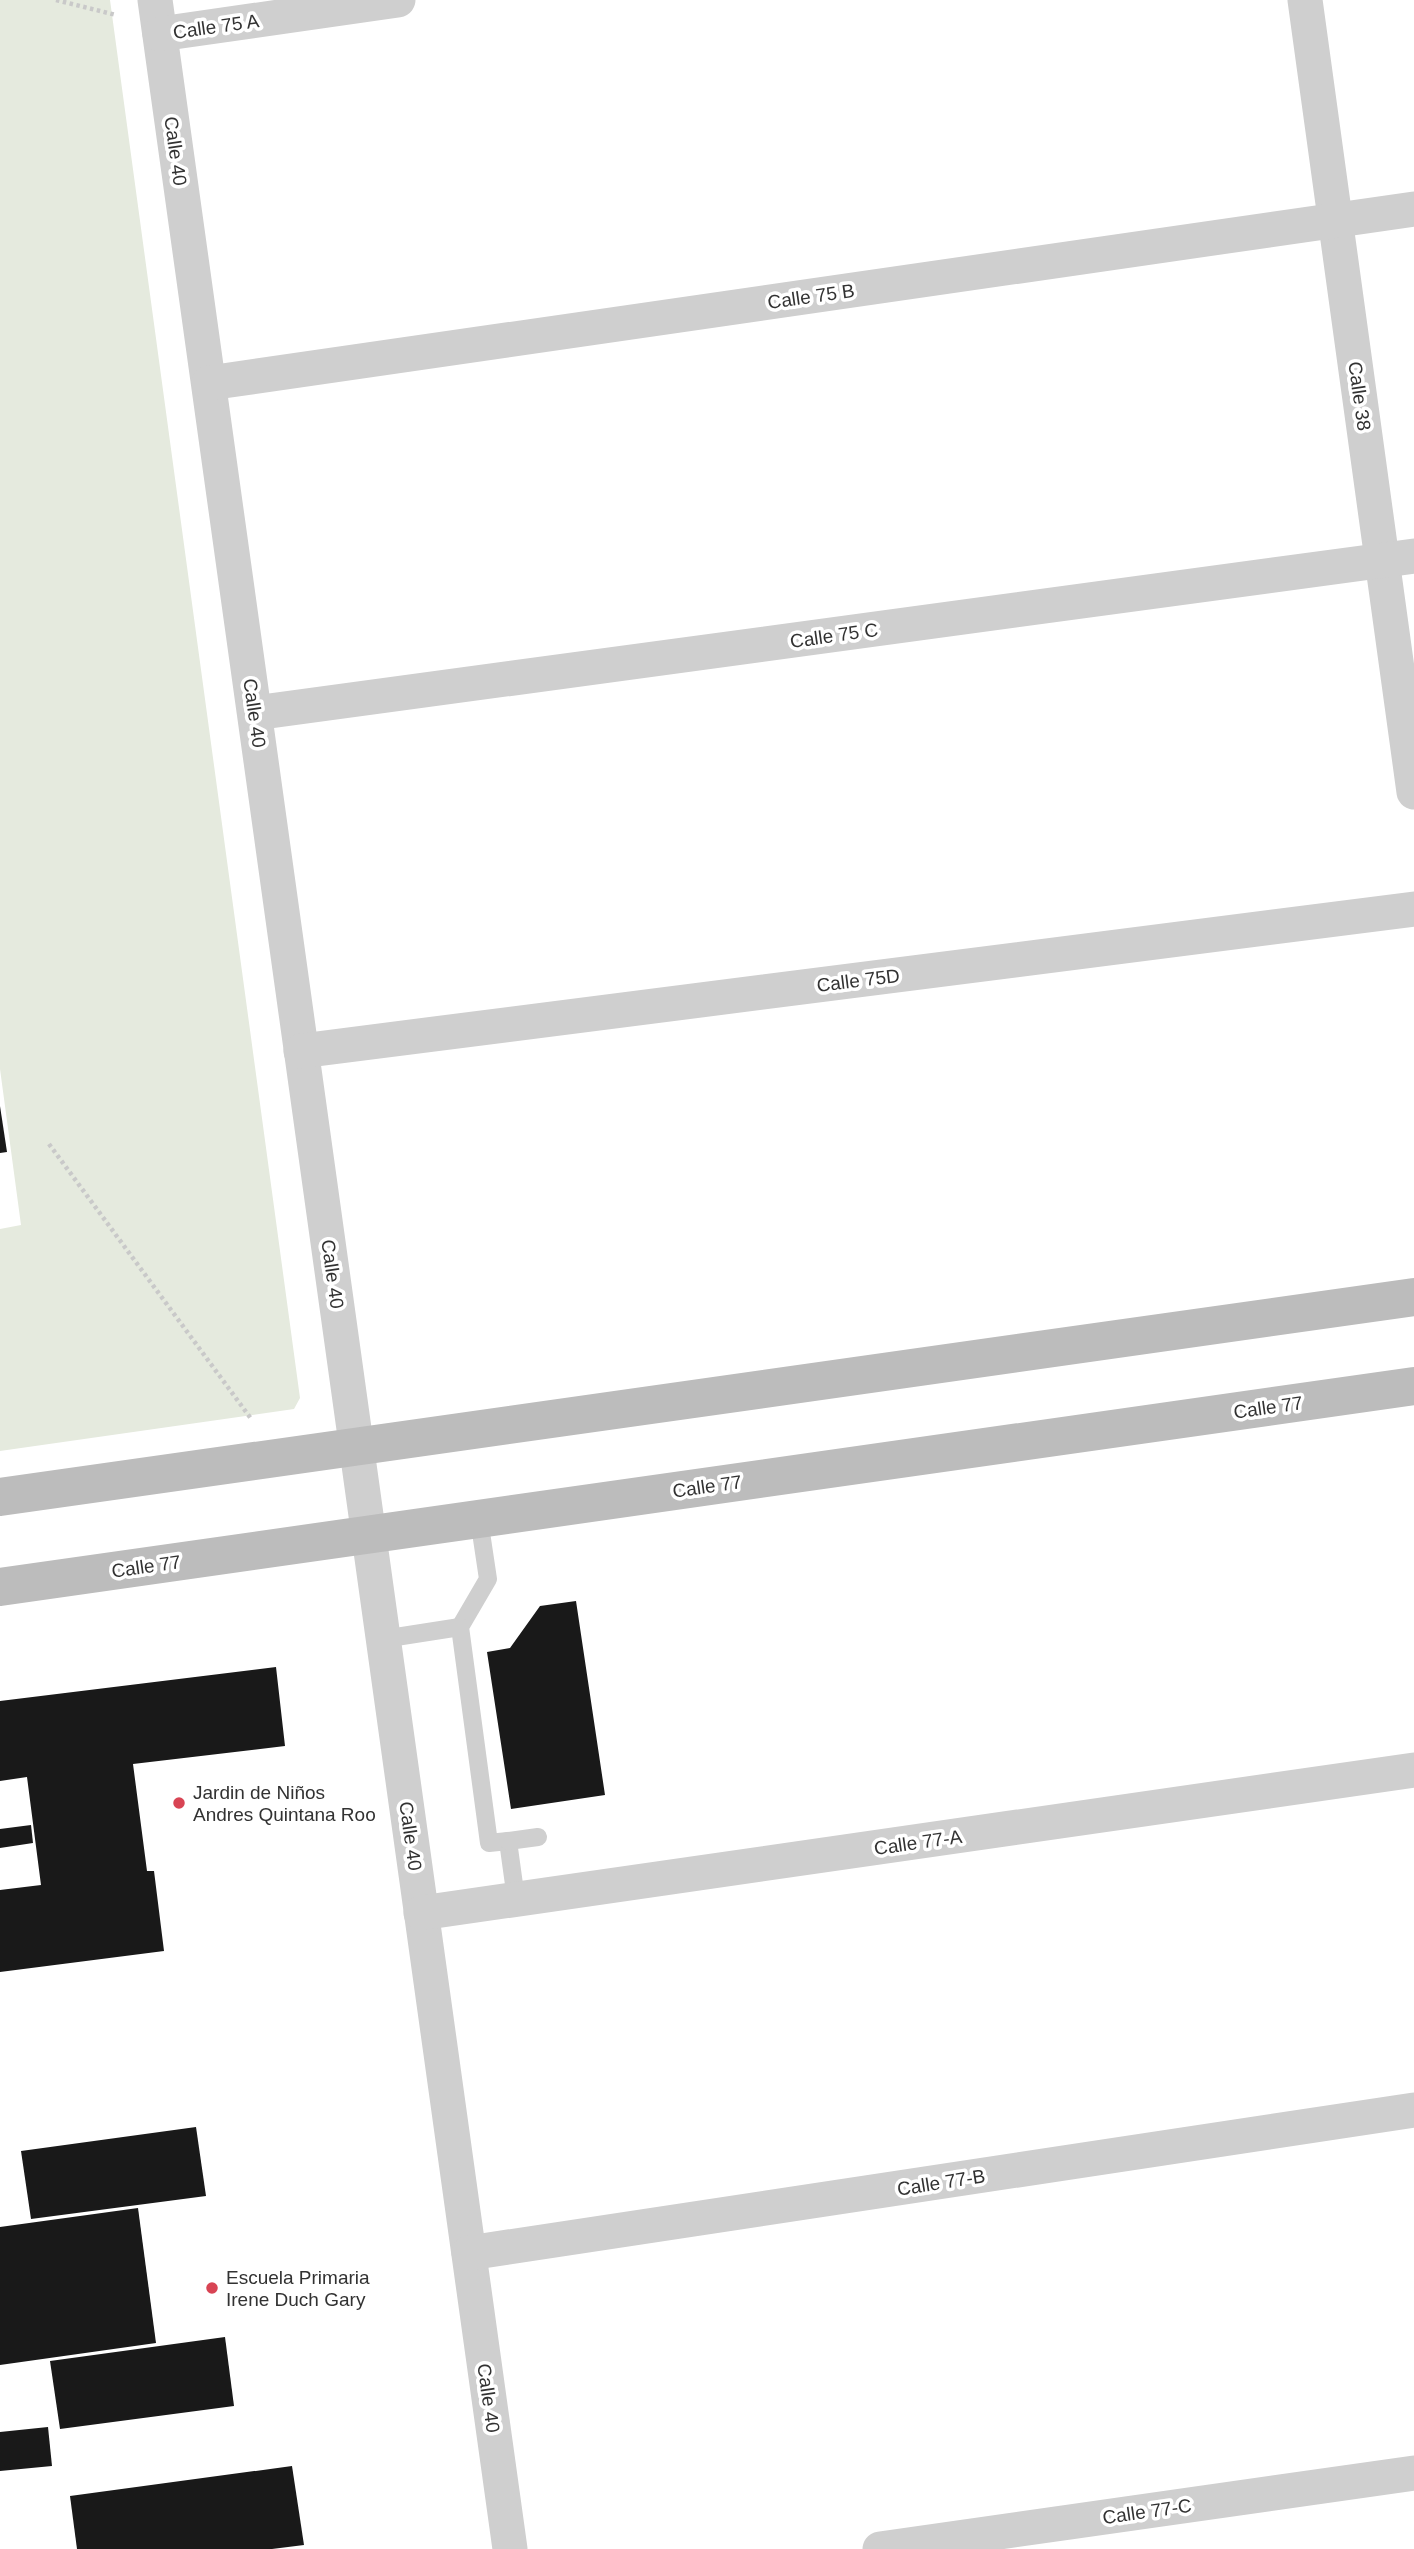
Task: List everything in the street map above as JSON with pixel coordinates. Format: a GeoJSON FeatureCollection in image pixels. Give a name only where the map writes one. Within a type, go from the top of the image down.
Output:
{"type":"FeatureCollection","features":[{"type":"Feature","properties":{"kind":"street","name":"Calle 75 A"},"geometry":{"type":"LineString","coordinates":[[157,17],[398,0]]}},
{"type":"Feature","properties":{"kind":"street","name":"Calle 38"},"geometry":{"type":"LineString","coordinates":[[1305,0],[1336,219],[1398,559],[1414,792]]}},
{"type":"Feature","properties":{"kind":"street","name":"Calle 40"},"geometry":{"type":"LineString","coordinates":[[157,17],[510,2549]]}},
{"type":"Feature","properties":{"kind":"street","name":"Calle 75 B"},"geometry":{"type":"LineString","coordinates":[[209,383],[1414,208]]}},
{"type":"Feature","properties":{"kind":"street","name":"Calle 75 C"},"geometry":{"type":"LineString","coordinates":[[255,713],[1398,559]]}},
{"type":"Feature","properties":{"kind":"street","name":"Calle 75D"},"geometry":{"type":"LineString","coordinates":[[302,1051],[1414,909]]}},
{"type":"Feature","properties":{"kind":"street"},"geometry":{"type":"LineString","coordinates":[[0,1497],[1414,1297]]}},
{"type":"Feature","properties":{"kind":"street","name":"Calle 77"},"geometry":{"type":"LineString","coordinates":[[0,1587],[1414,1386]]}},
{"type":"Feature","properties":{"kind":"street","name":"Calle 77-A"},"geometry":{"type":"LineString","coordinates":[[421,1913],[1414,1770]]}},
{"type":"Feature","properties":{"kind":"street","name":"Calle 77-B"},"geometry":{"type":"LineString","coordinates":[[469,2253],[1414,2110]]}},
{"type":"Feature","properties":{"kind":"street","name":"Calle 77-C"},"geometry":{"type":"LineString","coordinates":[[880,2549],[1414,2473]]}},
{"type":"Feature","properties":{"kind":"lane"},"geometry":{"type":"LineString","coordinates":[[480,1519],[488,1579],[460,1628],[489,1843],[538,1837]]}},
{"type":"Feature","properties":{"kind":"lane"},"geometry":{"type":"LineString","coordinates":[[383,1639],[460,1628]]}},
{"type":"Feature","properties":{"kind":"lane"},"geometry":{"type":"LineString","coordinates":[[508,1841],[516,1899]]}},
{"type":"Feature","properties":{"kind":"path"},"geometry":{"type":"LineString","coordinates":[[56,0],[121,16]]}},
{"type":"Feature","properties":{"kind":"path"},"geometry":{"type":"LineString","coordinates":[[49,1144],[257,1427]]}},
{"type":"Feature","properties":{"kind":"shaded area"},"geometry":{"type":"Polygon","coordinates":[[[0,0],[110,0],[300,1398],[294,1409],[0,1451],[0,1229],[21,1225],[0,1069],[0,0]]]}},
{"type":"Feature","properties":{"kind":"building"},"geometry":{"type":"Polygon","coordinates":[[[0,1106],[7,1152],[0,1153],[0,1106]]]}},
{"type":"Feature","properties":{"kind":"building"},"geometry":{"type":"Polygon","coordinates":[[[576,1601],[605,1795],[511,1809],[487,1652],[510,1648],[540,1606],[576,1601]]]}},
{"type":"Feature","properties":{"kind":"building"},"geometry":{"type":"Polygon","coordinates":[[[276,1667],[285,1746],[133,1764],[147,1871],[154,1871],[164,1951],[0,1972],[0,1890],[41,1885],[27,1777],[0,1781],[0,1701],[276,1667]]]}},
{"type":"Feature","properties":{"kind":"building"},"geometry":{"type":"Polygon","coordinates":[[[31,1825],[33,1843],[0,1848],[0,1829],[31,1825]]]}},
{"type":"Feature","properties":{"kind":"building"},"geometry":{"type":"Polygon","coordinates":[[[196,2127],[206,2196],[31,2219],[21,2151],[196,2127]]]}},
{"type":"Feature","properties":{"kind":"building"},"geometry":{"type":"Polygon","coordinates":[[[138,2208],[156,2343],[0,2365],[0,2227],[138,2208]]]}},
{"type":"Feature","properties":{"kind":"building"},"geometry":{"type":"Polygon","coordinates":[[[225,2337],[234,2406],[60,2429],[50,2361],[225,2337]]]}},
{"type":"Feature","properties":{"kind":"building"},"geometry":{"type":"Polygon","coordinates":[[[48,2427],[52,2466],[0,2471],[0,2432],[48,2427]]]}},
{"type":"Feature","properties":{"kind":"building"},"geometry":{"type":"Polygon","coordinates":[[[292,2466],[304,2545],[272,2549],[77,2549],[70,2496],[292,2466]]]}},
{"type":"Feature","properties":{"kind":"place","name":"Jardin de Niños Andres Quintana Roo"},"geometry":{"type":"Point","coordinates":[179,1803]}},
{"type":"Feature","properties":{"kind":"place","name":"Escuela Primaria Irene Duch Gary"},"geometry":{"type":"Point","coordinates":[212,2288]}}]}
